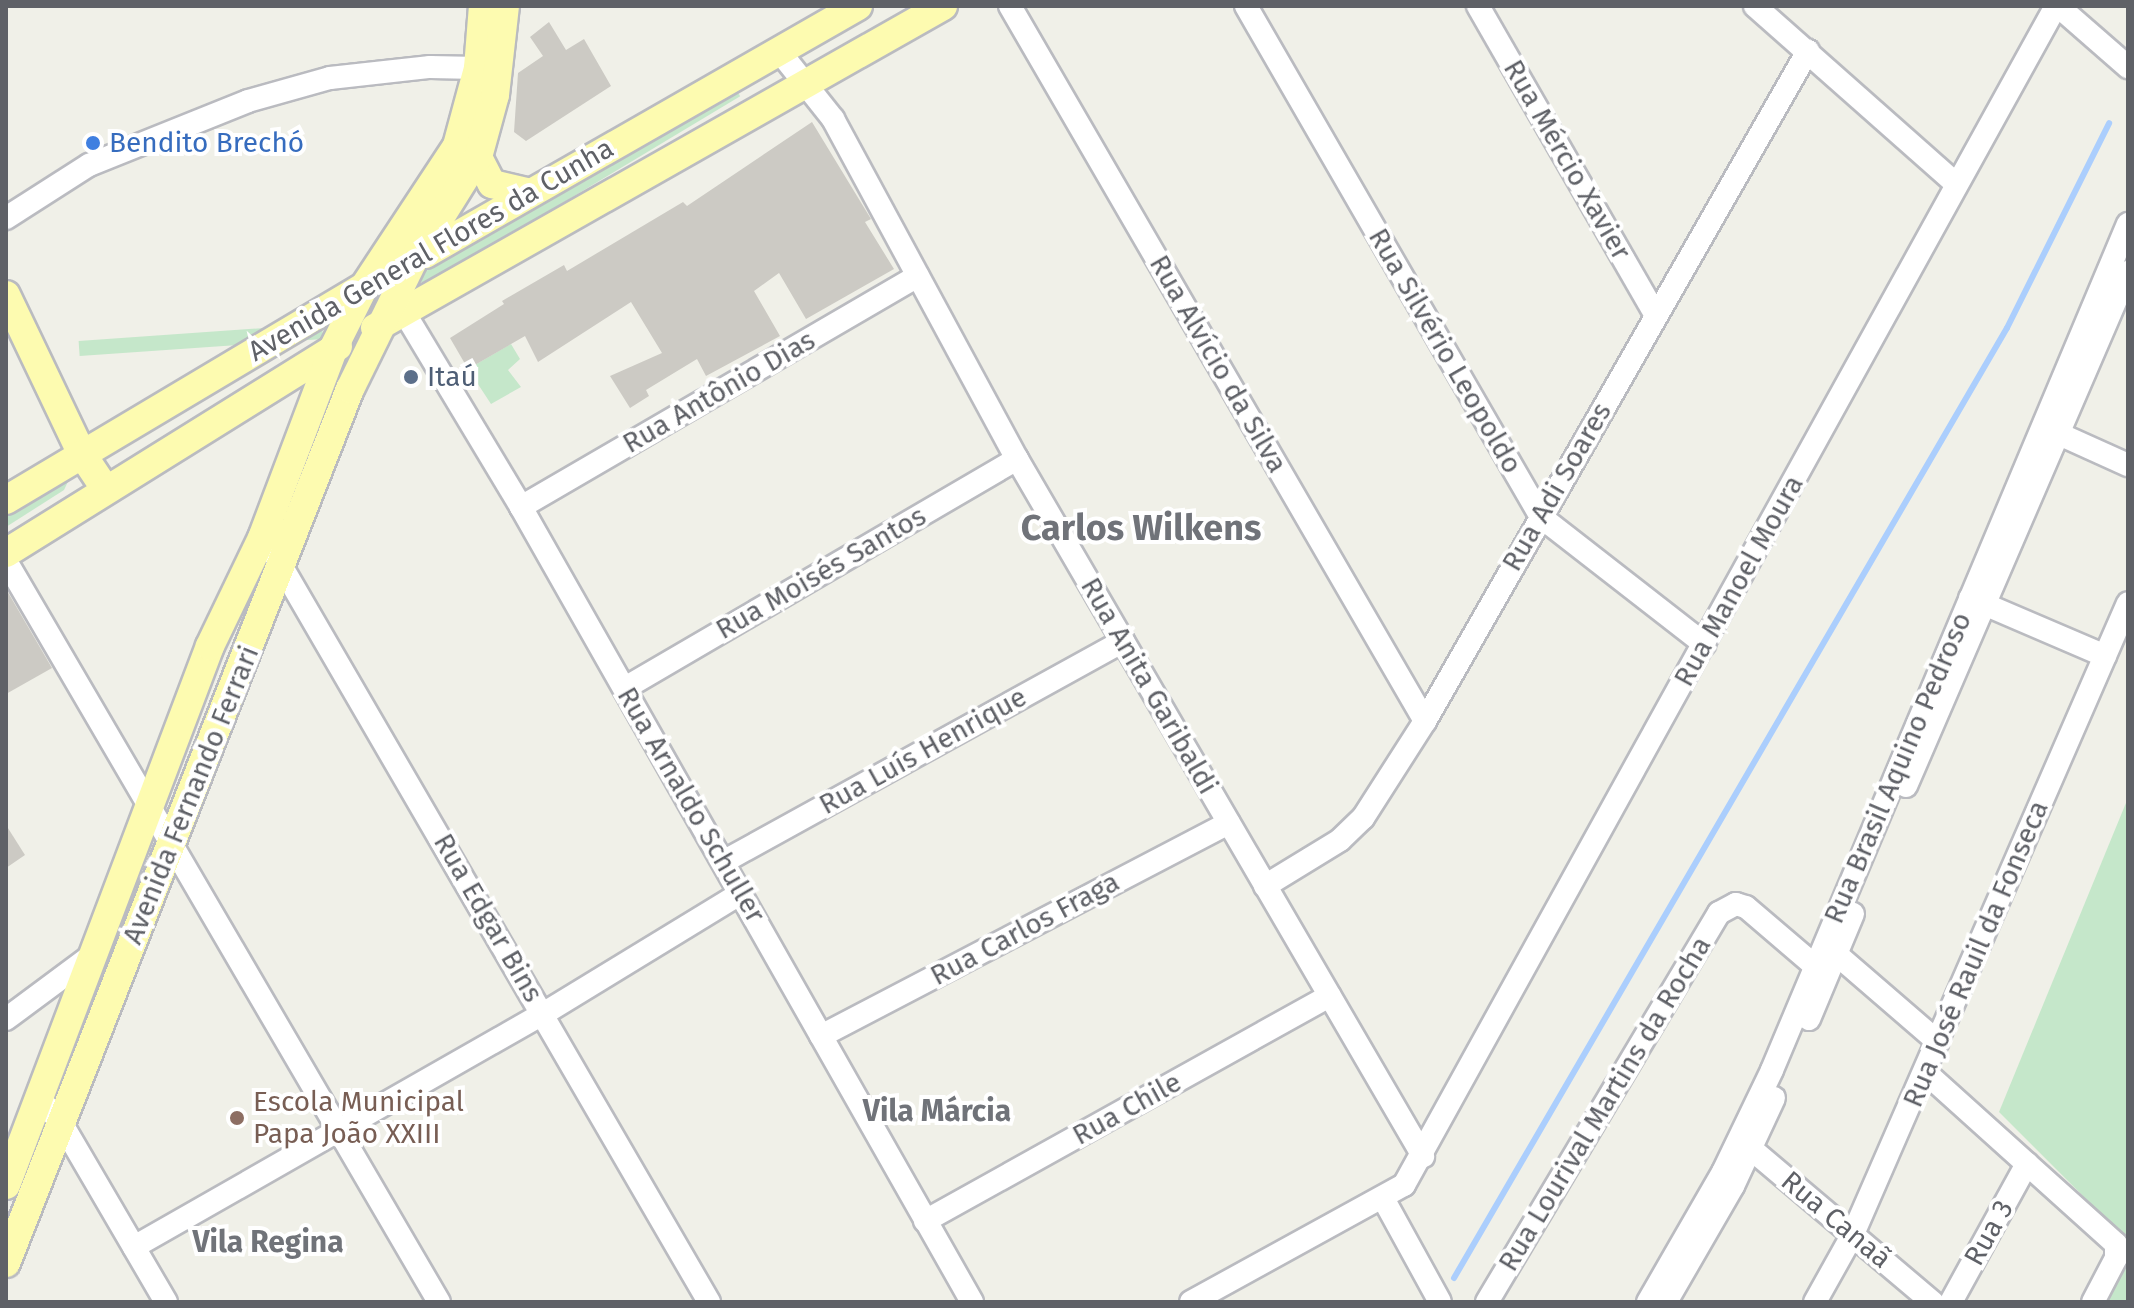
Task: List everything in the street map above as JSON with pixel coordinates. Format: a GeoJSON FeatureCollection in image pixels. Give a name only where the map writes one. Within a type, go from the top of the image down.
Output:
{"type":"FeatureCollection","features":[{"type":"Feature","properties":{"kind":"main road","name":"Avenida Fernando Ferrari"},"geometry":{"type":"LineString","coordinates":[[6,1185],[210,646],[262,538],[334,347],[364,287],[457,146],[478,68],[483,6]]}},
{"type":"Feature","properties":{"kind":"main road","name":"Avenida Fernando Ferrari"},"geometry":{"type":"LineString","coordinates":[[6,1263],[169,841],[377,327],[413,261],[478,157],[495,95],[505,6]]}},
{"type":"Feature","properties":{"kind":"main road","name":"Avenida General Flores da Cunha"},"geometry":{"type":"LineString","coordinates":[[6,500],[526,192],[858,6]]}},
{"type":"Feature","properties":{"kind":"main road","name":"Avenida General Flores da Cunha"},"geometry":{"type":"LineString","coordinates":[[404,312],[943,6]]}},
{"type":"Feature","properties":{"kind":"main road"},"geometry":{"type":"LineString","coordinates":[[478,157],[492,184],[526,192]]}},
{"type":"Feature","properties":{"kind":"main road"},"geometry":{"type":"LineString","coordinates":[[6,295],[82,454],[106,490]]}},
{"type":"Feature","properties":{"kind":"main road"},"geometry":{"type":"LineString","coordinates":[[377,327],[404,312]]}},
{"type":"Feature","properties":{"kind":"main road","name":"Avenida General Flores da Cunha"},"geometry":{"type":"LineString","coordinates":[[6,553],[334,347],[377,327]]}},
{"type":"Feature","properties":{"kind":"street","name":"Rua Alvício da Silva"},"geometry":{"type":"LineString","coordinates":[[1010,6],[1425,721]]}},
{"type":"Feature","properties":{"kind":"street","name":"Rua Silvério Leopoldo"},"geometry":{"type":"LineString","coordinates":[[1246,6],[1541,517],[1704,644]]}},
{"type":"Feature","properties":{"kind":"street","name":"Rua Mércio Xavier"},"geometry":{"type":"LineString","coordinates":[[1478,6],[1655,314]]}},
{"type":"Feature","properties":{"kind":"street"},"geometry":{"type":"LineString","coordinates":[[1755,6],[1956,184]]}},
{"type":"Feature","properties":{"kind":"street"},"geometry":{"type":"LineString","coordinates":[[2057,6],[2128,67]]}},
{"type":"Feature","properties":{"kind":"street","name":"Rua Manoel Moura"},"geometry":{"type":"LineString","coordinates":[[1201,1299],[1384,1200],[1404,1185],[1423,1156],[1956,184],[2057,6]]}},
{"type":"Feature","properties":{"kind":"street","name":"Rua Anita Garibaldi"},"geometry":{"type":"LineString","coordinates":[[779,51],[807,82],[918,276],[1017,459],[1423,1156]]}},
{"type":"Feature","properties":{"kind":"street","name":"Rua Adi Soares"},"geometry":{"type":"LineString","coordinates":[[1265,886],[1352,830],[1425,721],[1808,51]]}},
{"type":"Feature","properties":{"kind":"street"},"geometry":{"type":"LineString","coordinates":[[6,218],[89,165],[248,101],[330,78],[430,67],[478,68]]}},
{"type":"Feature","properties":{"kind":"street","name":"Rua Brasil Aquino Pedroso"},"geometry":{"type":"LineString","coordinates":[[1666,1302],[1746,1144],[1830,949],[1976,601],[2128,224]]}},
{"type":"Feature","properties":{"kind":"street","name":"Rua Brasil Aquino Pedroso"},"geometry":{"type":"LineString","coordinates":[[1976,601],[2057,433],[2128,272]]}},
{"type":"Feature","properties":{"kind":"street","name":"Rua Antônio Dias"},"geometry":{"type":"LineString","coordinates":[[521,507],[918,276]]}},
{"type":"Feature","properties":{"kind":"street","name":"Rua Arnaldo Schuller"},"geometry":{"type":"LineString","coordinates":[[404,312],[625,688],[972,1302]]}},
{"type":"Feature","properties":{"kind":"street"},"geometry":{"type":"LineString","coordinates":[[2057,433],[2128,465]]}},
{"type":"Feature","properties":{"kind":"street","name":"Rua Moisés Santos"},"geometry":{"type":"LineString","coordinates":[[625,688],[1017,459]]}},
{"type":"Feature","properties":{"kind":"street","name":"Rua Edgar Bins"},"geometry":{"type":"LineString","coordinates":[[262,538],[283,565],[709,1302]]}},
{"type":"Feature","properties":{"kind":"street"},"geometry":{"type":"LineString","coordinates":[[6,561],[439,1302]]}},
{"type":"Feature","properties":{"kind":"street"},"geometry":{"type":"LineString","coordinates":[[1976,601],[2105,656]]}},
{"type":"Feature","properties":{"kind":"street","name":"Rua José Rauil da Fonseca"},"geometry":{"type":"LineString","coordinates":[[1815,1302],[1853,1234],[2128,603]]}},
{"type":"Feature","properties":{"kind":"street","name":"Rua Luís Henrique"},"geometry":{"type":"LineString","coordinates":[[723,862],[1123,641]]}},
{"type":"Feature","properties":{"kind":"street","name":"Rua Carlos Fraga"},"geometry":{"type":"LineString","coordinates":[[821,1036],[1229,823]]}},
{"type":"Feature","properties":{"kind":"street"},"geometry":{"type":"LineString","coordinates":[[134,1247],[543,1014],[741,893]]}},
{"type":"Feature","properties":{"kind":"street","name":"Rua Lourival Martins da Rocha"},"geometry":{"type":"LineString","coordinates":[[1487,1302],[1725,907],[1746,907],[1815,966]]}},
{"type":"Feature","properties":{"kind":"street"},"geometry":{"type":"LineString","coordinates":[[1830,949],[1938,1042]]}},
{"type":"Feature","properties":{"kind":"street","name":"Rua Brasil Aquino Pedroso"},"geometry":{"type":"LineString","coordinates":[[1648,1302],[1746,1144],[1815,966],[1830,949]]}},
{"type":"Feature","properties":{"kind":"street"},"geometry":{"type":"LineString","coordinates":[[6,1019],[96,953]]}},
{"type":"Feature","properties":{"kind":"street","name":"Rua Chile"},"geometry":{"type":"LineString","coordinates":[[925,1221],[1330,996]]}},
{"type":"Feature","properties":{"kind":"street"},"geometry":{"type":"LineString","coordinates":[[1925,1072],[2116,1244],[2116,1258],[2093,1302]]}},
{"type":"Feature","properties":{"kind":"street"},"geometry":{"type":"LineString","coordinates":[[40,1099],[62,1124],[166,1302]]}},
{"type":"Feature","properties":{"kind":"street","name":"Rua Canaã"},"geometry":{"type":"LineString","coordinates":[[1746,1144],[1932,1302]]}},
{"type":"Feature","properties":{"kind":"street","name":"Rua 3"},"geometry":{"type":"LineString","coordinates":[[1951,1302],[2027,1164]]}},
{"type":"Feature","properties":{"kind":"street"},"geometry":{"type":"LineString","coordinates":[[1384,1200],[1440,1302]]}},
{"type":"Feature","properties":{"kind":"green space"},"geometry":{"type":"Polygon","coordinates":[[[734,86],[740,96],[424,286],[418,276],[734,86]]]}},
{"type":"Feature","properties":{"kind":"green space"},"geometry":{"type":"Polygon","coordinates":[[[322,324],[323,339],[80,356],[79,341],[322,324]]]}},
{"type":"Feature","properties":{"kind":"green space"},"geometry":{"type":"Polygon","coordinates":[[[511,344],[520,359],[508,370],[521,387],[491,404],[468,369],[511,344]]]}},
{"type":"Feature","properties":{"kind":"green space"},"geometry":{"type":"Polygon","coordinates":[[[73,471],[64,490],[6,527],[6,513],[73,471]]]}},
{"type":"Feature","properties":{"kind":"green space"},"geometry":{"type":"Polygon","coordinates":[[[2128,798],[2128,1241],[1999,1112],[2128,798]]]}},
{"type":"Feature","properties":{"kind":"green space"},"geometry":{"type":"Polygon","coordinates":[[[2128,1253],[2128,1302],[2104,1302],[2128,1253]]]}},
{"type":"Feature","properties":{"kind":"building"},"geometry":{"type":"Polygon","coordinates":[[[549,22],[566,50],[584,39],[611,86],[526,141],[514,132],[518,73],[543,56],[530,37],[549,22]]]}},
{"type":"Feature","properties":{"kind":"building"},"geometry":{"type":"Polygon","coordinates":[[[812,122],[871,219],[865,222],[894,269],[806,319],[779,273],[754,291],[780,336],[706,376],[697,359],[646,390],[649,396],[630,408],[610,376],[662,353],[631,302],[538,362],[525,336],[468,369],[450,338],[504,304],[502,301],[564,265],[567,271],[683,202],[687,206],[812,122]]]}},
{"type":"Feature","properties":{"kind":"building"},"geometry":{"type":"Polygon","coordinates":[[[6,589],[52,668],[6,694],[6,589]]]}},
{"type":"Feature","properties":{"kind":"building"},"geometry":{"type":"Polygon","coordinates":[[[6,825],[25,855],[6,868],[6,825]]]}},
{"type":"Feature","properties":{"kind":"waterway"},"geometry":{"type":"LineString","coordinates":[[1454,1278],[2007,328],[2109,123]]}},
{"type":"Feature","properties":{"kind":"place","name":"Bendito Brechó"},"geometry":{"type":"Point","coordinates":[93,143]}},
{"type":"Feature","properties":{"kind":"place","name":"Itaú"},"geometry":{"type":"Point","coordinates":[411,377]}},
{"type":"Feature","properties":{"kind":"place","name":"Escola Municipal Papa João XXIII"},"geometry":{"type":"Point","coordinates":[237,1118]}},
{"type":"Feature","properties":{"kind":"district","name":"Carlos Wilkens"},"geometry":{"type":"Point","coordinates":[1141,529]}},
{"type":"Feature","properties":{"kind":"district","name":"Vila Márcia"},"geometry":{"type":"Point","coordinates":[937,1111]}},
{"type":"Feature","properties":{"kind":"district","name":"Vila Regina"},"geometry":{"type":"Point","coordinates":[268,1242]}}]}
